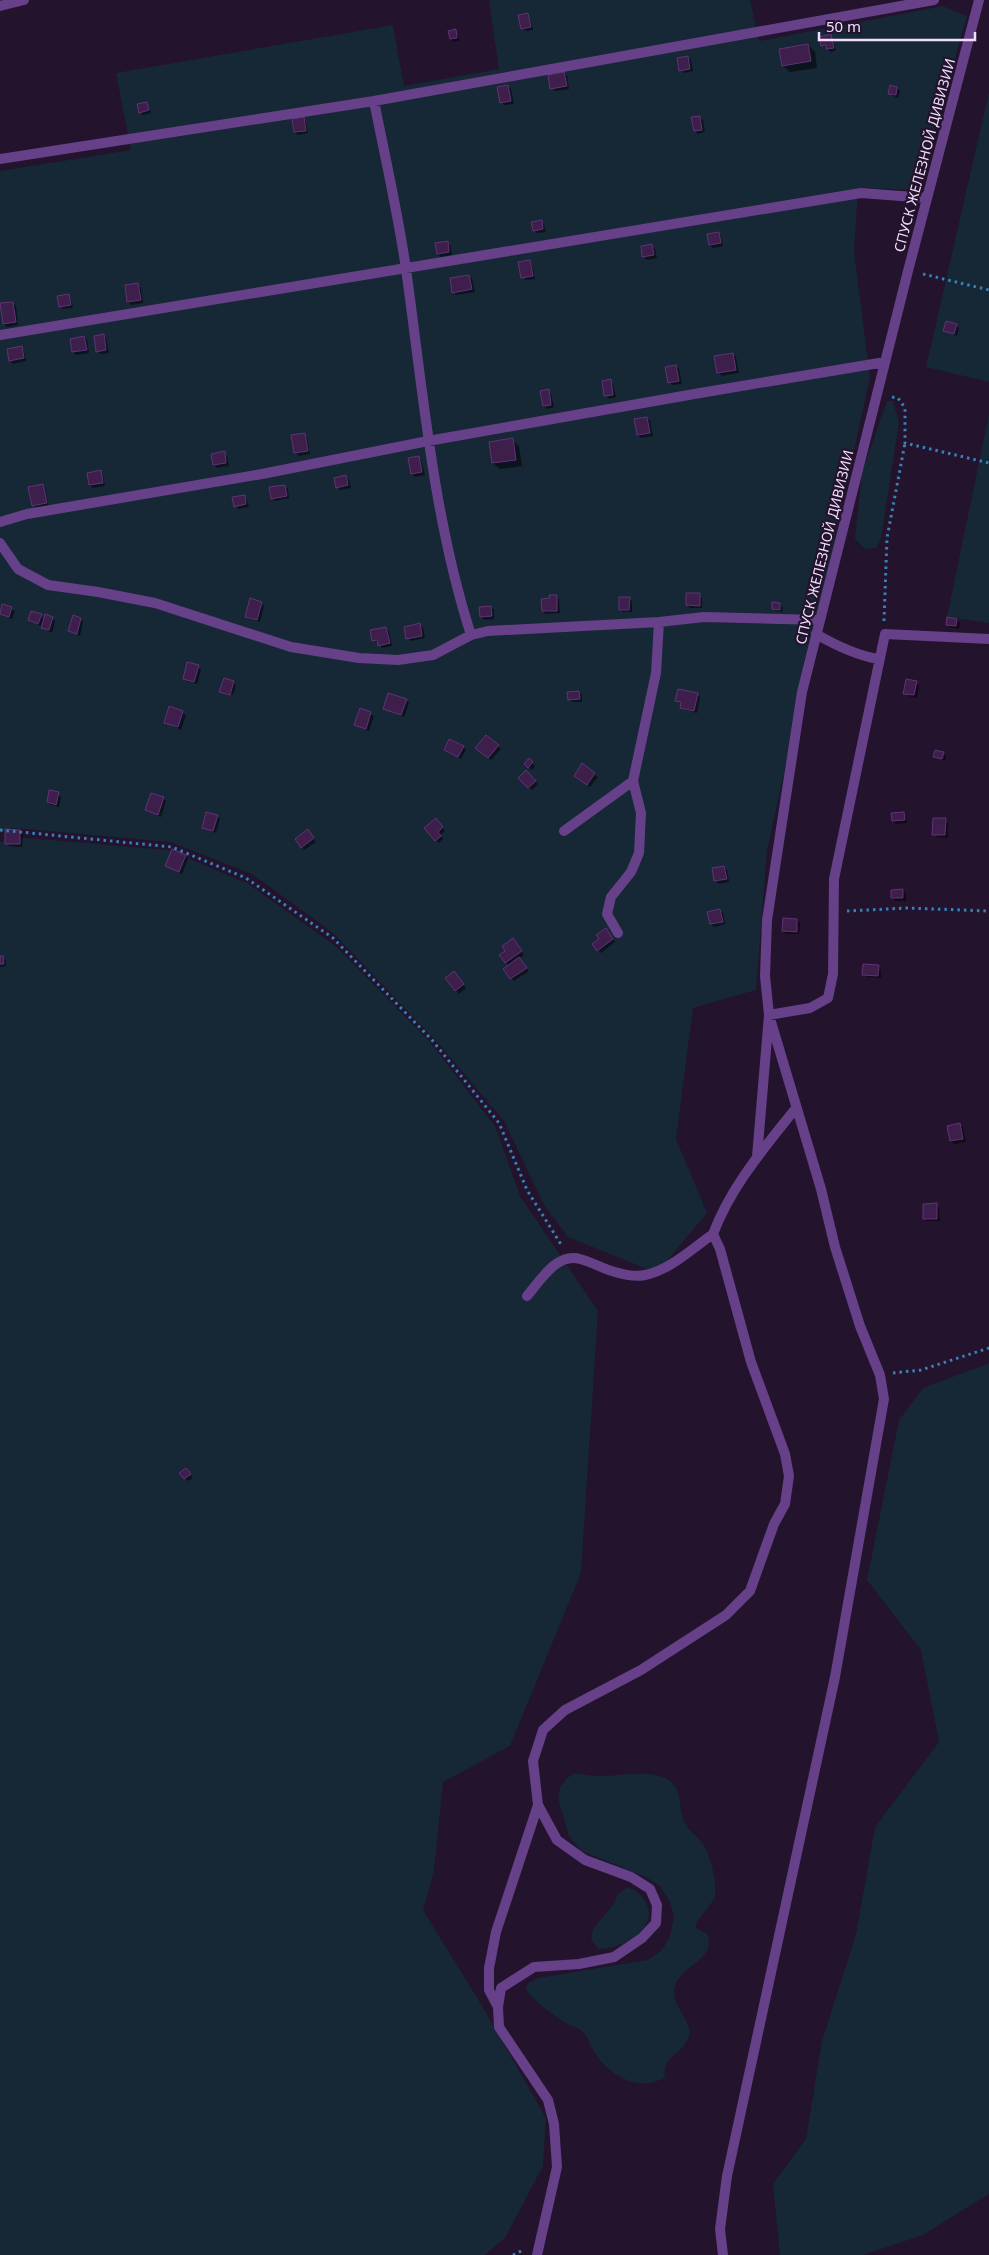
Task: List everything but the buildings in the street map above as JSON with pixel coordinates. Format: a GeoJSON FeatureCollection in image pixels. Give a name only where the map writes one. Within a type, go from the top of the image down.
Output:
{"type":"FeatureCollection","features":[{"type":"Feature","properties":{"kind":"street"},"geometry":{"type":"LineString","coordinates":[[0,6],[24,0]]}},
{"type":"Feature","properties":{"kind":"street"},"geometry":{"type":"LineString","coordinates":[[0,159],[374,101],[934,0]]}},
{"type":"Feature","properties":{"kind":"street","name":"СПУСК ЖЕЛЕЗНОЙ ДИВИЗИИ"},"geometry":{"type":"LineString","coordinates":[[723,2255],[720,2228],[727,2176],[835,1678],[884,1399],[880,1375],[857,1317],[770,1016],[765,976],[766,920],[802,692],[908,271],[979,0]]}},
{"type":"Feature","properties":{"kind":"street"},"geometry":{"type":"LineString","coordinates":[[374,101],[406,267],[428,441],[457,591],[471,635]]}},
{"type":"Feature","properties":{"kind":"street"},"geometry":{"type":"LineString","coordinates":[[0,335],[861,193],[927,198]]}},
{"type":"Feature","properties":{"kind":"street"},"geometry":{"type":"LineString","coordinates":[[0,522],[27,514],[252,475],[428,441],[885,362]]}},
{"type":"Feature","properties":{"kind":"street"},"geometry":{"type":"LineString","coordinates":[[0,543],[18,569],[48,585],[155,603],[291,647],[359,658],[398,660],[433,654],[471,635],[488,631],[659,622],[704,617],[819,620]]}},
{"type":"Feature","properties":{"kind":"street"},"geometry":{"type":"LineString","coordinates":[[618,933],[606,914],[611,897],[631,872],[639,852],[641,812],[633,781],[656,673],[659,622]]}},
{"type":"Feature","properties":{"kind":"street"},"geometry":{"type":"LineString","coordinates":[[816,634],[838,647],[866,657],[878,658]]}},
{"type":"Feature","properties":{"kind":"street"},"geometry":{"type":"LineString","coordinates":[[757,1158],[770,1016],[810,1008],[828,998],[833,974],[834,879],[878,658],[885,634],[989,639]]}},
{"type":"Feature","properties":{"kind":"street"},"geometry":{"type":"LineString","coordinates":[[564,831],[633,781]]}},
{"type":"Feature","properties":{"kind":"street"},"geometry":{"type":"LineString","coordinates":[[528,1296],[550,1268],[570,1257],[628,1276],[646,1275],[671,1264],[713,1234],[722,1210],[757,1158],[796,1108]]}},
{"type":"Feature","properties":{"kind":"street"},"geometry":{"type":"LineString","coordinates":[[536,2255],[557,2167],[554,2124],[548,2100],[499,2027],[498,2007],[501,1988],[534,1968],[579,1964],[614,1957],[642,1938],[656,1923],[657,1905],[650,1888],[631,1877],[585,1860],[557,1840],[538,1806],[533,1761],[543,1730],[565,1710],[640,1670],[726,1615],[750,1591],[774,1524],[785,1504],[789,1476],[785,1454],[751,1362],[720,1250],[713,1234]]}},
{"type":"Feature","properties":{"kind":"street"},"geometry":{"type":"LineString","coordinates":[[498,2007],[489,1990],[489,1968],[496,1932],[538,1806]]}},
{"type":"Feature","properties":{"kind":"path"},"geometry":{"type":"LineString","coordinates":[[908,271],[989,290]]}},
{"type":"Feature","properties":{"kind":"path"},"geometry":{"type":"LineString","coordinates":[[877,394],[898,398],[905,408],[906,443],[887,538],[884,606],[885,634]]}},
{"type":"Feature","properties":{"kind":"path"},"geometry":{"type":"LineString","coordinates":[[906,443],[989,463]]}},
{"type":"Feature","properties":{"kind":"path"},"geometry":{"type":"LineString","coordinates":[[0,830],[172,847],[246,878],[333,938],[432,1040],[500,1123],[527,1190],[570,1257]]}},
{"type":"Feature","properties":{"kind":"path"},"geometry":{"type":"LineString","coordinates":[[834,912],[907,908],[989,911]]}},
{"type":"Feature","properties":{"kind":"path"},"geometry":{"type":"LineString","coordinates":[[880,1375],[921,1370],[989,1348]]}},
{"type":"Feature","properties":{"kind":"shaded area"},"geometry":{"type":"Polygon","coordinates":[[[489,0],[750,0],[759,41],[943,6],[967,16],[917,190],[858,188],[854,251],[870,377],[767,851],[756,990],[693,1008],[676,1139],[707,1213],[657,1273],[568,1237],[544,1205],[504,1121],[439,1044],[333,933],[252,874],[170,842],[14,828],[0,833],[0,171],[131,150],[116,73],[393,25],[404,86],[499,69],[489,0]]]}},
{"type":"Feature","properties":{"kind":"shaded area"},"geometry":{"type":"Polygon","coordinates":[[[989,92],[989,382],[926,367],[989,92]]]}},
{"type":"Feature","properties":{"kind":"shaded area"},"geometry":{"type":"Polygon","coordinates":[[[887,401],[893,401],[899,422],[881,539],[876,548],[865,549],[855,539],[862,472],[887,401]]]}},
{"type":"Feature","properties":{"kind":"shaded area"},"geometry":{"type":"Polygon","coordinates":[[[989,414],[989,623],[947,617],[989,414]]]}},
{"type":"Feature","properties":{"kind":"shaded area"},"geometry":{"type":"Polygon","coordinates":[[[15,837],[168,850],[247,883],[337,947],[430,1042],[495,1126],[520,1196],[598,1311],[581,1573],[510,1746],[443,1782],[434,1871],[423,1910],[481,2004],[546,2118],[543,2166],[505,2238],[485,2255],[0,2255],[0,842],[15,837]]]}},
{"type":"Feature","properties":{"kind":"shaded area"},"geometry":{"type":"Polygon","coordinates":[[[989,1363],[989,2194],[923,2235],[863,2255],[780,2255],[773,2184],[806,2139],[822,2041],[856,1934],[875,1827],[939,1742],[921,1650],[867,1580],[899,1420],[923,1388],[989,1363]]]}},
{"type":"Feature","properties":{"kind":"shaded area"},"geometry":{"type":"Polygon","coordinates":[[[574,1773],[600,1776],[650,1774],[665,1778],[675,1786],[684,1821],[706,1848],[711,1862],[715,1879],[714,1899],[696,1923],[696,1928],[707,1934],[709,1943],[703,1956],[679,1979],[674,1993],[675,2000],[688,2025],[689,2036],[686,2043],[667,2064],[665,2077],[655,2082],[635,2083],[616,2074],[599,2059],[584,2033],[548,2011],[526,1989],[528,1983],[538,1978],[648,1960],[662,1950],[670,1936],[674,1917],[670,1902],[660,1886],[646,1877],[582,1851],[569,1836],[558,1798],[560,1787],[574,1773]]]}},
{"type":"Feature","properties":{"kind":"shaded area"},"geometry":{"type":"Polygon","coordinates":[[[627,1888],[635,1890],[645,1901],[649,1911],[648,1920],[644,1928],[636,1936],[617,1946],[598,1949],[591,1939],[593,1929],[613,1905],[618,1894],[627,1888]]]}}]}
